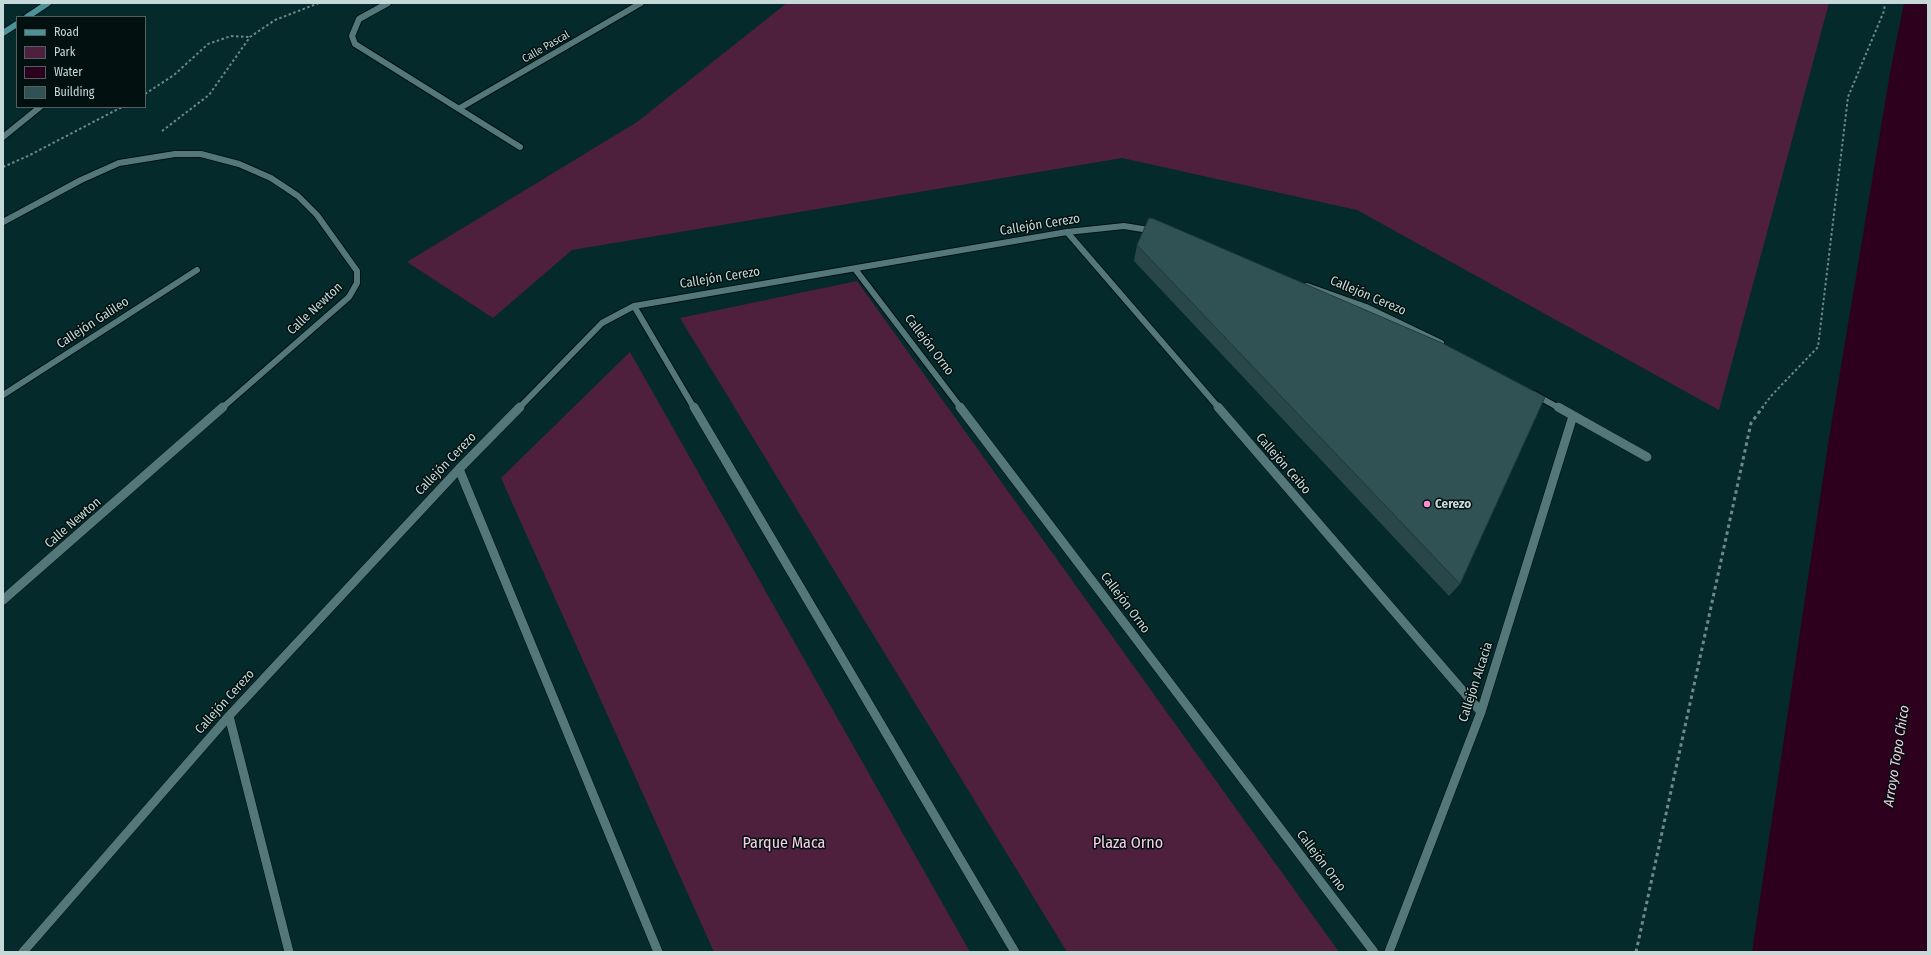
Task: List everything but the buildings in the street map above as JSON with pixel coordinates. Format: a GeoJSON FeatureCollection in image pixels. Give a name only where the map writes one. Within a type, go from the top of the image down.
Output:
{"type":"FeatureCollection","features":[{"type":"Feature","properties":{"kind":"street"},"geometry":{"type":"LineString","coordinates":[[28,16],[48,3]]}},
{"type":"Feature","properties":{"kind":"street"},"geometry":{"type":"LineString","coordinates":[[388,3],[359,19],[352,36],[355,44],[460,108],[520,147]]}},
{"type":"Feature","properties":{"kind":"street","name":"Calle Pascal"},"geometry":{"type":"LineString","coordinates":[[460,108],[641,3]]}},
{"type":"Feature","properties":{"kind":"street"},"geometry":{"type":"LineString","coordinates":[[3,33],[16,25]]}},
{"type":"Feature","properties":{"kind":"street"},"geometry":{"type":"LineString","coordinates":[[3,137],[39,108]]}},
{"type":"Feature","properties":{"kind":"street","name":"Calle Newton"},"geometry":{"type":"LineString","coordinates":[[3,222],[81,180],[119,163],[175,154],[201,154],[239,164],[271,178],[298,196],[317,215],[357,271],[357,284],[349,297],[3,600]]}},
{"type":"Feature","properties":{"kind":"street","name":"Callejón Cerezo"},"geometry":{"type":"LineString","coordinates":[[23,952],[229,716],[459,469],[602,323],[620,312],[634,306],[1067,232],[1124,226],[1162,234]]}},
{"type":"Feature","properties":{"kind":"street","name":"Callejón Ceibo"},"geometry":{"type":"LineString","coordinates":[[1067,232],[1481,712]]}},
{"type":"Feature","properties":{"kind":"street","name":"Callejón Orno"},"geometry":{"type":"LineString","coordinates":[[855,269],[1374,952]]}},
{"type":"Feature","properties":{"kind":"street","name":"Callejón Galileo"},"geometry":{"type":"LineString","coordinates":[[3,395],[197,270]]}},
{"type":"Feature","properties":{"kind":"street","name":"Callejón Cerezo"},"geometry":{"type":"LineString","coordinates":[[1300,283],[1366,307],[1446,346]]}},
{"type":"Feature","properties":{"kind":"street"},"geometry":{"type":"LineString","coordinates":[[634,306],[1015,952]]}},
{"type":"Feature","properties":{"kind":"street"},"geometry":{"type":"LineString","coordinates":[[1527,390],[1647,457]]}},
{"type":"Feature","properties":{"kind":"street","name":"Callejón Alcacia"},"geometry":{"type":"LineString","coordinates":[[1389,952],[1481,712],[1574,416]]}},
{"type":"Feature","properties":{"kind":"street"},"geometry":{"type":"LineString","coordinates":[[459,469],[658,952]]}},
{"type":"Feature","properties":{"kind":"street"},"geometry":{"type":"LineString","coordinates":[[229,716],[289,952]]}},
{"type":"Feature","properties":{"kind":"path"},"geometry":{"type":"LineString","coordinates":[[161,131],[209,95],[250,37],[276,20],[319,3]]}},
{"type":"Feature","properties":{"kind":"path"},"geometry":{"type":"LineString","coordinates":[[1636,952],[1751,423],[1771,396],[1818,347],[1848,97],[1884,12],[1885,3]]}},
{"type":"Feature","properties":{"kind":"path"},"geometry":{"type":"LineString","coordinates":[[146,93],[174,75],[208,44],[231,36],[250,37]]}},
{"type":"Feature","properties":{"kind":"path"},"geometry":{"type":"LineString","coordinates":[[3,167],[28,156],[120,108]]}},
{"type":"Feature","properties":{"kind":"green space"},"geometry":{"type":"Polygon","coordinates":[[[787,3],[1829,3],[1719,410],[1357,210],[1122,158],[572,250],[493,318],[407,262],[637,122],[787,3]]]}},
{"type":"Feature","properties":{"kind":"green space","name":"Plaza Orno"},"geometry":{"type":"Polygon","coordinates":[[[857,281],[1339,952],[1067,952],[680,318],[857,281]]]}},
{"type":"Feature","properties":{"kind":"green space","name":"Parque Maca"},"geometry":{"type":"Polygon","coordinates":[[[630,352],[970,952],[714,952],[501,478],[630,352]]]}},
{"type":"Feature","properties":{"kind":"water","name":"Arroyo Topo Chico"},"geometry":{"type":"Polygon","coordinates":[[[1904,3],[1928,3],[1928,952],[1752,952],[1829,438],[1890,73],[1904,3]]]}},
{"type":"Feature","properties":{"kind":"place","name":"Cerezo"},"geometry":{"type":"Point","coordinates":[1427,504]}}]}
